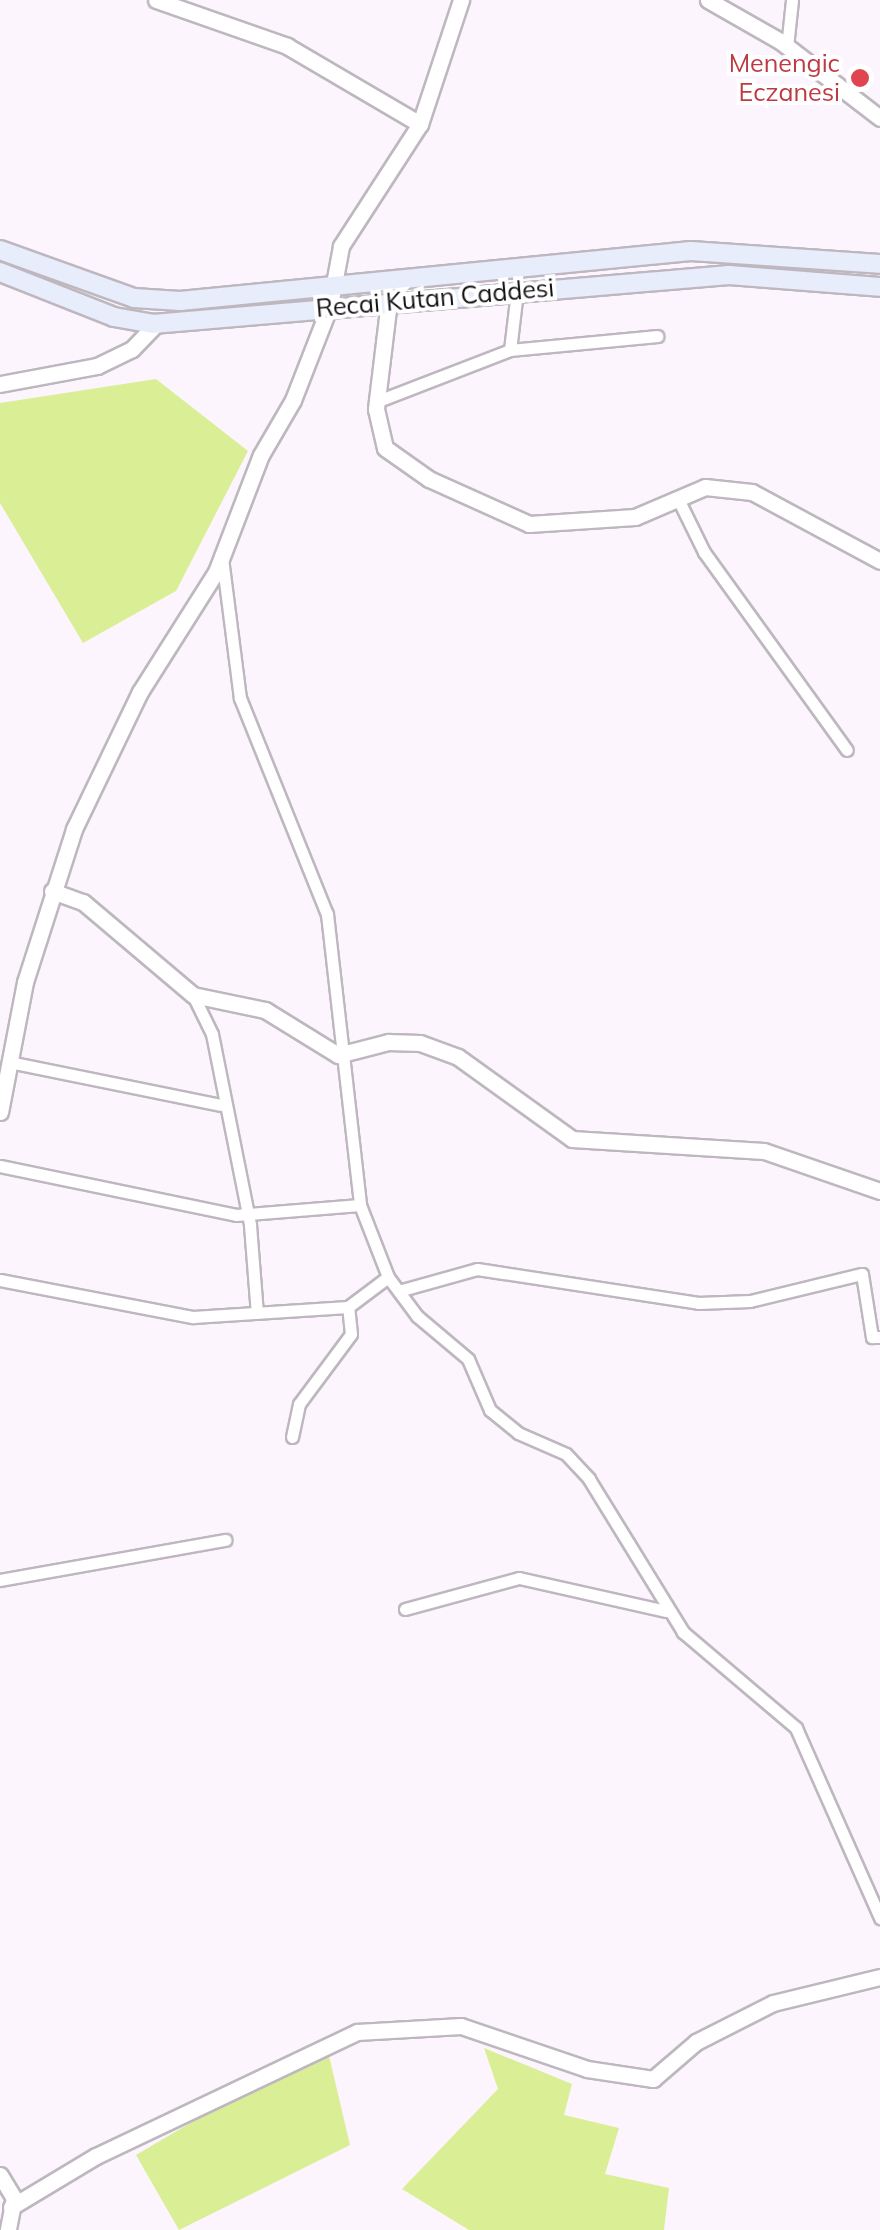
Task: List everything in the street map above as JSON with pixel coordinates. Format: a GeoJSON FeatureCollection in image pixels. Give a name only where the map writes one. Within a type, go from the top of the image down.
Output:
{"type":"FeatureCollection","features":[{"type":"Feature","properties":{"kind":"main road","name":"Recai Kutan Caddesi"},"geometry":{"type":"LineString","coordinates":[[0,250],[134,298],[180,302],[329,282],[691,251],[880,264]]}},
{"type":"Feature","properties":{"kind":"main road","name":"Recai Kutan Caddesi"},"geometry":{"type":"LineString","coordinates":[[0,272],[114,318],[156,324],[330,305],[729,275],[880,286]]}},
{"type":"Feature","properties":{"kind":"street"},"geometry":{"type":"LineString","coordinates":[[156,0],[287,46],[420,124]]}},
{"type":"Feature","properties":{"kind":"street"},"geometry":{"type":"LineString","coordinates":[[0,1112],[52,890],[104,763],[221,556],[330,305],[329,282],[341,246],[420,124],[461,0]]}},
{"type":"Feature","properties":{"kind":"street"},"geometry":{"type":"LineString","coordinates":[[708,0],[787,47],[880,118]]}},
{"type":"Feature","properties":{"kind":"street"},"geometry":{"type":"LineString","coordinates":[[787,47],[792,0]]}},
{"type":"Feature","properties":{"kind":"street"},"geometry":{"type":"LineString","coordinates":[[510,350],[517,290]]}},
{"type":"Feature","properties":{"kind":"street"},"geometry":{"type":"LineString","coordinates":[[389,301],[378,401],[386,448],[496,513],[564,525],[635,517],[705,487],[752,492],[880,561]]}},
{"type":"Feature","properties":{"kind":"street"},"geometry":{"type":"LineString","coordinates":[[0,384],[97,366],[132,349],[156,324]]}},
{"type":"Feature","properties":{"kind":"street"},"geometry":{"type":"LineString","coordinates":[[378,401],[510,350],[657,336]]}},
{"type":"Feature","properties":{"kind":"street"},"geometry":{"type":"LineString","coordinates":[[679,501],[704,552],[847,750]]}},
{"type":"Feature","properties":{"kind":"street"},"geometry":{"type":"LineString","coordinates":[[221,556],[229,662],[327,914],[338,1055],[360,1205],[388,1277],[402,1290],[417,1316],[468,1358],[490,1410],[518,1433],[566,1454],[589,1479],[627,1532],[665,1610],[750,1696],[796,1728],[880,1918]]}},
{"type":"Feature","properties":{"kind":"street"},"geometry":{"type":"LineString","coordinates":[[52,890],[83,902],[194,995],[212,1034],[220,1105],[248,1216],[257,1313]]}},
{"type":"Feature","properties":{"kind":"street"},"geometry":{"type":"LineString","coordinates":[[194,995],[265,1010],[338,1055],[388,1042],[420,1043],[458,1057],[572,1139],[764,1150],[880,1191]]}},
{"type":"Feature","properties":{"kind":"street"},"geometry":{"type":"LineString","coordinates":[[9,1062],[220,1105]]}},
{"type":"Feature","properties":{"kind":"street"},"geometry":{"type":"LineString","coordinates":[[0,1166],[248,1216],[360,1205]]}},
{"type":"Feature","properties":{"kind":"street"},"geometry":{"type":"LineString","coordinates":[[402,1290],[477,1269],[733,1302],[862,1274],[872,1337],[880,1336]]}},
{"type":"Feature","properties":{"kind":"street"},"geometry":{"type":"LineString","coordinates":[[0,1280],[193,1317],[348,1306],[388,1277]]}},
{"type":"Feature","properties":{"kind":"street"},"geometry":{"type":"LineString","coordinates":[[292,1437],[299,1404],[351,1334],[348,1306]]}},
{"type":"Feature","properties":{"kind":"street"},"geometry":{"type":"LineString","coordinates":[[0,1580],[175,1555],[225,1540]]}},
{"type":"Feature","properties":{"kind":"street"},"geometry":{"type":"LineString","coordinates":[[406,1609],[519,1578],[665,1610]]}},
{"type":"Feature","properties":{"kind":"street"},"geometry":{"type":"LineString","coordinates":[[11,2207],[96,2156],[357,2032],[461,2026],[587,2068],[653,2079],[696,2042],[772,2003],[880,1978]]}},
{"type":"Feature","properties":{"kind":"street"},"geometry":{"type":"LineString","coordinates":[[0,2176],[11,2207],[8,2230]]}},
{"type":"Feature","properties":{"kind":"green space"},"geometry":{"type":"Polygon","coordinates":[[[156,379],[248,451],[176,591],[83,643],[0,503],[0,403],[156,379]]]}},
{"type":"Feature","properties":{"kind":"green space"},"geometry":{"type":"Polygon","coordinates":[[[326,2043],[350,2145],[179,2230],[136,2155],[326,2043]]]}},
{"type":"Feature","properties":{"kind":"green space"},"geometry":{"type":"Polygon","coordinates":[[[484,2048],[572,2084],[564,2115],[619,2128],[605,2174],[669,2188],[664,2230],[469,2230],[402,2189],[498,2089],[484,2048]]]}},
{"type":"Feature","properties":{"kind":"place","name":"Menengic Eczanesi"},"geometry":{"type":"Point","coordinates":[860,78]}}]}
